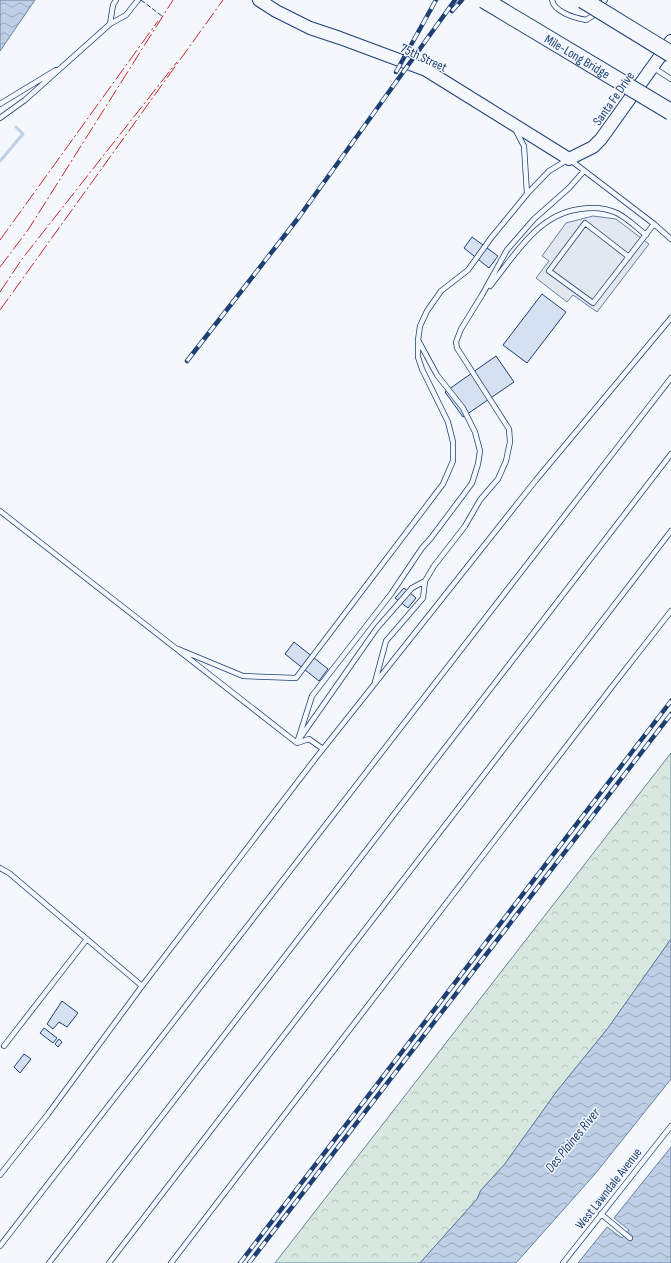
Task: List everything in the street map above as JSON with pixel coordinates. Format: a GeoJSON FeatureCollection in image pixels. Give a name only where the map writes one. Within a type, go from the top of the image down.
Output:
{"type":"FeatureCollection","features":[{"type":"Feature","properties":{"kind":"highway","name":"Mile-Long Bridge"},"geometry":{"type":"LineString","coordinates":[[484,0],[671,112]]}},
{"type":"Feature","properties":{"kind":"highway"},"geometry":{"type":"LineString","coordinates":[[583,0],[671,54]]}},
{"type":"Feature","properties":{"kind":"street","name":"75th Street"},"geometry":{"type":"LineString","coordinates":[[262,1],[276,11],[310,28],[426,70],[569,159]]}},
{"type":"Feature","properties":{"kind":"street","name":"Santa Fe Drive"},"geometry":{"type":"LineString","coordinates":[[569,159],[593,148],[601,139],[671,41]]}},
{"type":"Feature","properties":{"kind":"lane"},"geometry":{"type":"LineString","coordinates":[[110,24],[112,5],[116,0]]}},
{"type":"Feature","properties":{"kind":"lane"},"geometry":{"type":"LineString","coordinates":[[0,118],[26,100],[110,24],[126,15],[138,0]]}},
{"type":"Feature","properties":{"kind":"lane"},"geometry":{"type":"LineString","coordinates":[[552,0],[556,8],[575,18],[586,20],[594,15],[605,0]]}},
{"type":"Feature","properties":{"kind":"lane"},"geometry":{"type":"LineString","coordinates":[[0,104],[66,64]]}},
{"type":"Feature","properties":{"kind":"lane"},"geometry":{"type":"LineString","coordinates":[[652,67],[671,79]]}},
{"type":"Feature","properties":{"kind":"lane"},"geometry":{"type":"LineString","coordinates":[[512,124],[524,146],[527,194]]}},
{"type":"Feature","properties":{"kind":"lane"},"geometry":{"type":"LineString","coordinates":[[178,650],[244,676],[296,678],[443,484],[453,461],[453,442],[448,422],[422,369],[418,357],[420,326],[427,311],[441,291],[468,270],[491,238],[527,194],[549,171],[569,159],[654,224],[671,239]]}},
{"type":"Feature","properties":{"kind":"lane"},"geometry":{"type":"LineString","coordinates":[[374,684],[386,641],[423,598],[425,581],[434,566],[464,526],[480,500],[498,479],[506,461],[510,442],[509,428],[457,348],[456,342],[460,329],[508,250],[534,219],[569,188],[584,171]]}},
{"type":"Feature","properties":{"kind":"lane"},"geometry":{"type":"LineString","coordinates":[[482,295],[535,230],[551,218],[570,210],[590,207],[611,211],[617,213],[646,235]]}},
{"type":"Feature","properties":{"kind":"lane"},"geometry":{"type":"LineString","coordinates":[[630,257],[585,223],[549,271],[593,303],[630,257],[654,224]]}},
{"type":"Feature","properties":{"kind":"lane"},"geometry":{"type":"LineString","coordinates":[[0,1175],[48,1114],[142,986],[374,684],[536,480],[671,318]]}},
{"type":"Feature","properties":{"kind":"lane"},"geometry":{"type":"LineString","coordinates":[[297,742],[312,696],[391,594],[422,548],[472,483],[478,464],[480,451],[475,432],[463,408],[438,375],[418,340]]}},
{"type":"Feature","properties":{"kind":"lane"},"geometry":{"type":"LineString","coordinates":[[0,1246],[671,378]]}},
{"type":"Feature","properties":{"kind":"lane"},"geometry":{"type":"LineString","coordinates":[[49,1263],[671,454]]}},
{"type":"Feature","properties":{"kind":"lane"},"geometry":{"type":"LineString","coordinates":[[0,511],[297,742]]}},
{"type":"Feature","properties":{"kind":"lane"},"geometry":{"type":"LineString","coordinates":[[109,1263],[671,531]]}},
{"type":"Feature","properties":{"kind":"lane"},"geometry":{"type":"LineString","coordinates":[[297,742],[377,628],[412,588],[425,581]]}},
{"type":"Feature","properties":{"kind":"lane"},"geometry":{"type":"LineString","coordinates":[[171,1263],[671,611]]}},
{"type":"Feature","properties":{"kind":"lane"},"geometry":{"type":"LineString","coordinates":[[297,742],[309,739],[324,748]]}},
{"type":"Feature","properties":{"kind":"lane"},"geometry":{"type":"LineString","coordinates":[[0,863],[9,873],[142,986]]}},
{"type":"Feature","properties":{"kind":"lane"},"geometry":{"type":"LineString","coordinates":[[0,868],[9,873]]}},
{"type":"Feature","properties":{"kind":"lane"},"geometry":{"type":"LineString","coordinates":[[4,1046],[87,939]]}},
{"type":"Feature","properties":{"kind":"lane","name":"West Lawndale Avenue"},"geometry":{"type":"LineString","coordinates":[[563,1263],[671,1126]]}},
{"type":"Feature","properties":{"kind":"lane"},"geometry":{"type":"LineString","coordinates":[[601,1214],[630,1238]]}},
{"type":"Feature","properties":{"kind":"green space"},"geometry":{"type":"Polygon","coordinates":[[[671,753],[671,939],[608,1028],[557,1091],[504,1165],[481,1190],[477,1199],[420,1263],[275,1263],[671,753]]]}},
{"type":"Feature","properties":{"kind":"shaded area"},"geometry":{"type":"Polygon","coordinates":[[[593,216],[616,219],[649,244],[597,312],[573,295],[567,302],[536,278],[549,261],[542,256],[566,223],[593,216]]]}},
{"type":"Feature","properties":{"kind":"water"},"geometry":{"type":"Polygon","coordinates":[[[0,0],[35,0],[0,51],[0,0]]]}},
{"type":"Feature","properties":{"kind":"water","name":"Des Plaines River"},"geometry":{"type":"Polygon","coordinates":[[[671,939],[671,1079],[595,1174],[516,1263],[420,1263],[477,1199],[481,1190],[504,1165],[557,1091],[608,1028],[671,939]]]}},
{"type":"Feature","properties":{"kind":"water"},"geometry":{"type":"Polygon","coordinates":[[[671,1147],[671,1263],[578,1263],[607,1227],[622,1238],[629,1230],[614,1218],[671,1147]]]}},
{"type":"Feature","properties":{"kind":"building"},"geometry":{"type":"Polygon","coordinates":[[[472,237],[498,256],[489,268],[464,248],[472,237]]]}},
{"type":"Feature","properties":{"kind":"building"},"geometry":{"type":"Polygon","coordinates":[[[542,294],[566,312],[527,363],[503,345],[542,294]]]}},
{"type":"Feature","properties":{"kind":"building"},"geometry":{"type":"Polygon","coordinates":[[[496,356],[514,382],[463,417],[445,392],[496,356]]]}},
{"type":"Feature","properties":{"kind":"building"},"geometry":{"type":"Polygon","coordinates":[[[404,588],[416,598],[408,608],[395,598],[404,588]]]}},
{"type":"Feature","properties":{"kind":"building"},"geometry":{"type":"Polygon","coordinates":[[[294,642],[328,669],[319,681],[285,654],[294,642]]]}},
{"type":"Feature","properties":{"kind":"building"},"geometry":{"type":"Polygon","coordinates":[[[62,1001],[78,1013],[67,1027],[59,1022],[53,1029],[47,1024],[62,1001]]]}},
{"type":"Feature","properties":{"kind":"building"},"geometry":{"type":"Polygon","coordinates":[[[44,1028],[57,1038],[53,1043],[40,1033],[44,1028]]]}},
{"type":"Feature","properties":{"kind":"building"},"geometry":{"type":"Polygon","coordinates":[[[59,1039],[62,1042],[58,1047],[55,1044],[59,1039]]]}},
{"type":"Feature","properties":{"kind":"building"},"geometry":{"type":"Polygon","coordinates":[[[24,1054],[31,1059],[20,1073],[14,1067],[24,1054]]]}},
{"type":"Feature","properties":{"kind":"waterway"},"geometry":{"type":"LineString","coordinates":[[0,161],[23,134],[16,127]]}},
{"type":"Feature","properties":{"kind":"railway"},"geometry":{"type":"LineString","coordinates":[[396,72],[436,0]]}},
{"type":"Feature","properties":{"kind":"railway"},"geometry":{"type":"LineString","coordinates":[[187,361],[299,217],[455,0]]}},
{"type":"Feature","properties":{"kind":"railway"},"geometry":{"type":"LineString","coordinates":[[452,11],[462,0]]}},
{"type":"Feature","properties":{"kind":"railway"},"geometry":{"type":"LineString","coordinates":[[240,1263],[671,701]]}},
{"type":"Feature","properties":{"kind":"railway"},"geometry":{"type":"LineString","coordinates":[[249,1263],[671,714]]}},
{"type":"Feature","properties":{"kind":"fence"},"geometry":{"type":"LineString","coordinates":[[141,0],[162,16]]}},
{"type":"Feature","properties":{"kind":"power"},"geometry":{"type":"LineString","coordinates":[[0,267],[28,230],[173,0]]}},
{"type":"Feature","properties":{"kind":"power"},"geometry":{"type":"LineString","coordinates":[[0,310],[223,0]]}},
{"type":"Feature","properties":{"kind":"power"},"geometry":{"type":"LineString","coordinates":[[0,240],[158,21]]}},
{"type":"Feature","properties":{"kind":"power"},"geometry":{"type":"LineString","coordinates":[[0,292],[22,259],[177,62]]}}]}
